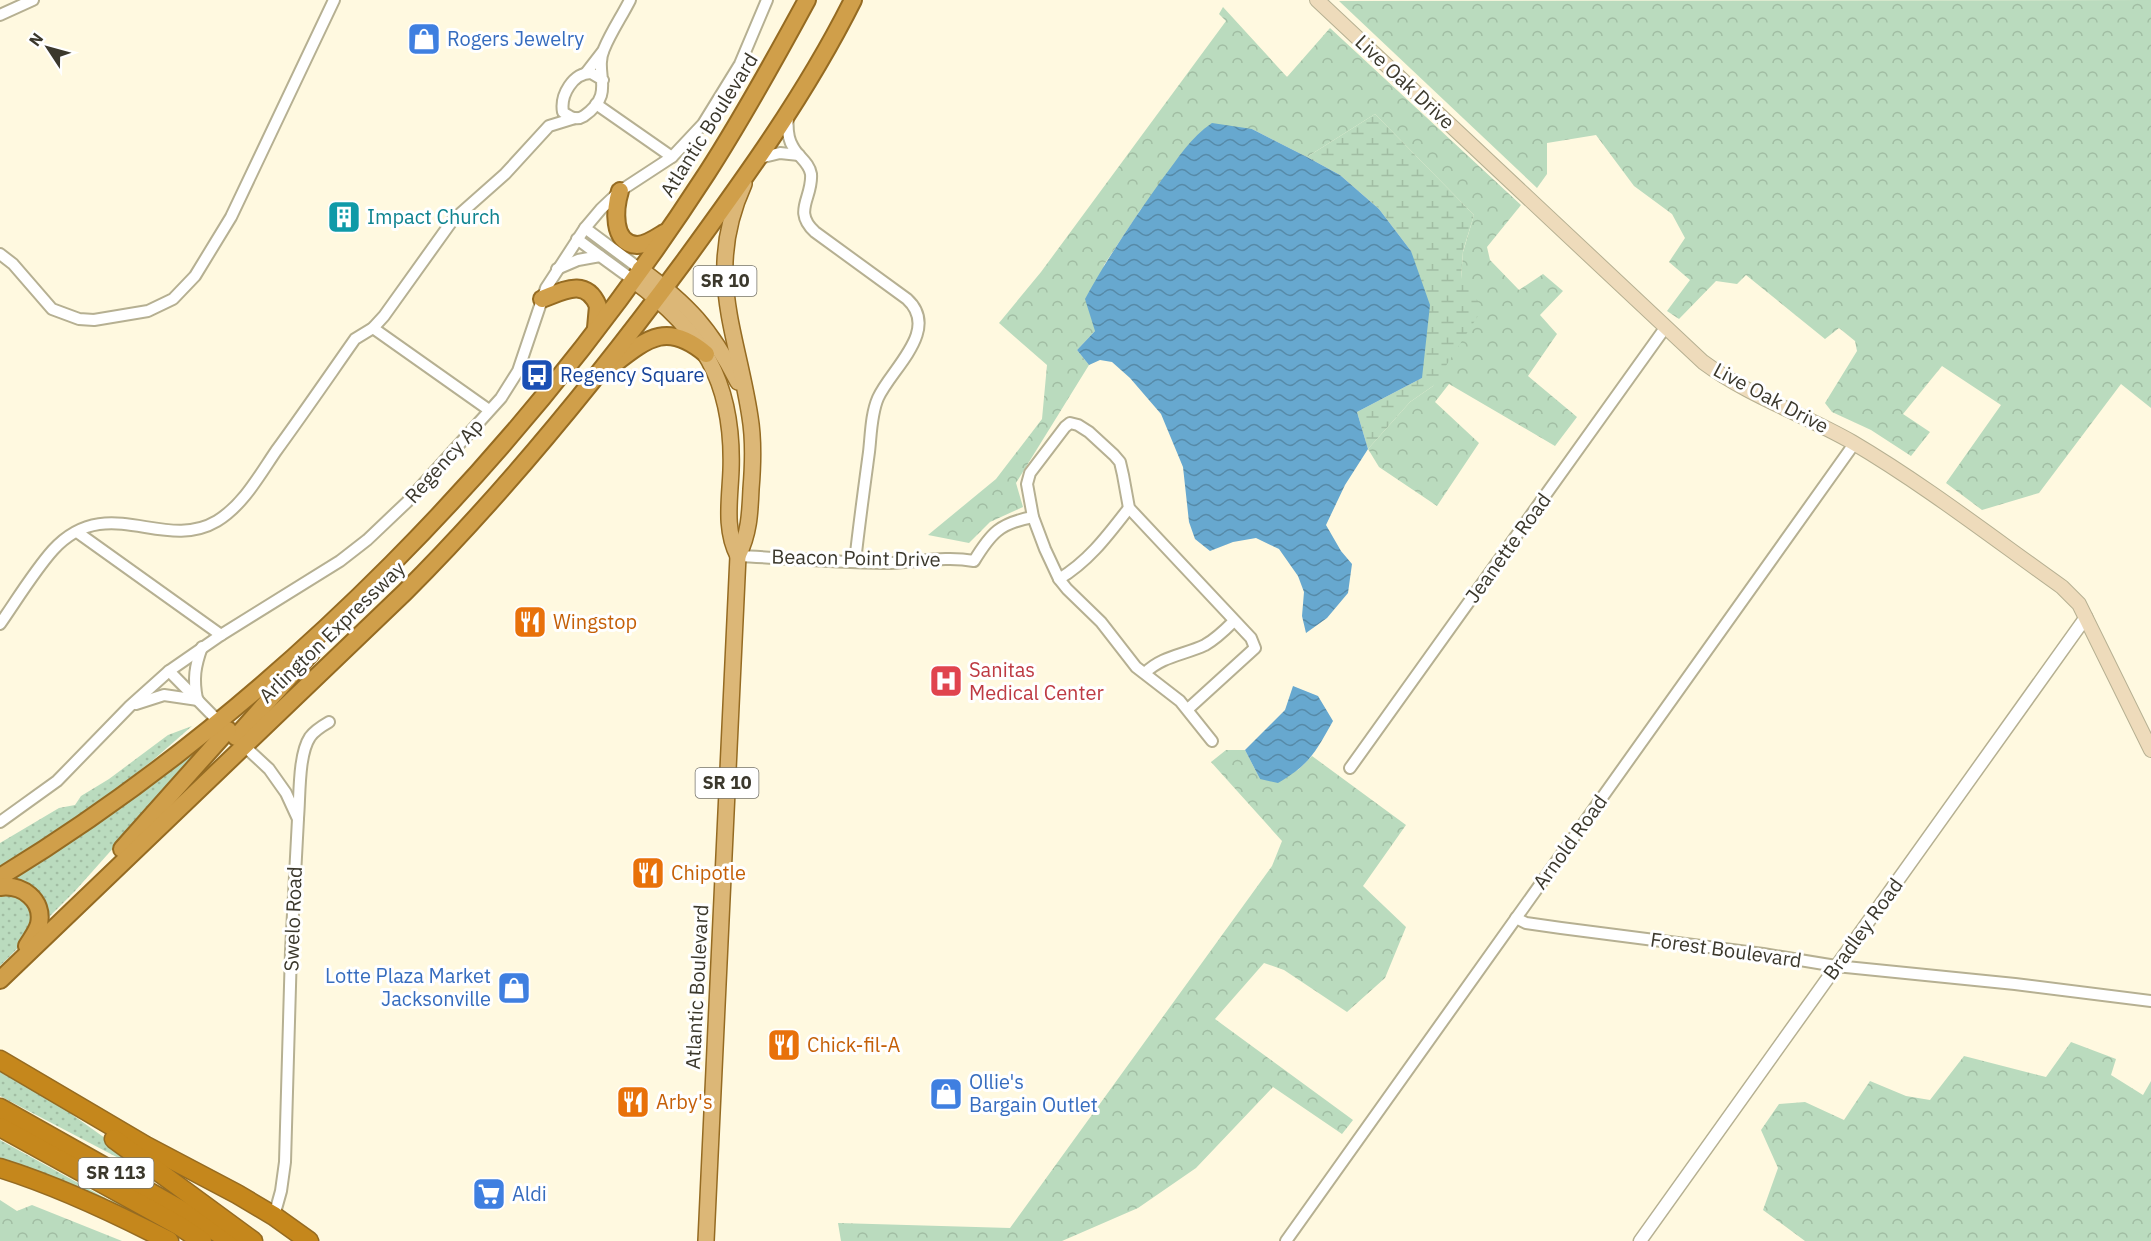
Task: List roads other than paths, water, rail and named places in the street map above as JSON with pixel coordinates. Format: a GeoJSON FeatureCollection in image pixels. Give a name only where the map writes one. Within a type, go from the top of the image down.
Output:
{"type":"FeatureCollection","features":[{"type":"Feature","properties":{"kind":"highway","name":"Atlantic Boulevard"},"geometry":{"type":"LineString","coordinates":[[636,274],[738,122],[807,0]]}},
{"type":"Feature","properties":{"kind":"highway","name":"Atlantic Boulevard"},"geometry":{"type":"LineString","coordinates":[[661,292],[788,115],[824,55],[853,0]]}},
{"type":"Feature","properties":{"kind":"highway"},"geometry":{"type":"LineString","coordinates":[[620,191],[615,213],[617,227],[622,237],[637,245],[649,242],[667,231]]}},
{"type":"Feature","properties":{"kind":"highway","name":"Arlington Expressway"},"geometry":{"type":"LineString","coordinates":[[0,980],[57,925],[231,733],[300,650],[389,564],[496,450],[596,329],[636,274]]}},
{"type":"Feature","properties":{"kind":"highway"},"geometry":{"type":"LineString","coordinates":[[542,299],[569,288],[580,288],[589,292],[598,306],[596,329]]}},
{"type":"Feature","properties":{"kind":"highway","name":"Arlington Expressway"},"geometry":{"type":"LineString","coordinates":[[0,877],[105,809],[150,776],[231,733],[448,548],[535,452],[591,384],[661,292]]}},
{"type":"Feature","properties":{"kind":"highway"},"geometry":{"type":"LineString","coordinates":[[591,384],[637,346],[660,335],[680,337],[706,354]]}},
{"type":"Feature","properties":{"kind":"highway"},"geometry":{"type":"LineString","coordinates":[[57,925],[231,733],[389,564]]}},
{"type":"Feature","properties":{"kind":"highway"},"geometry":{"type":"LineString","coordinates":[[0,887],[18,888],[28,893],[37,905],[39,918],[38,927],[32,938],[0,980]]}},
{"type":"Feature","properties":{"kind":"highway"},"geometry":{"type":"LineString","coordinates":[[0,1060],[47,1089],[274,1216],[309,1241]]}},
{"type":"Feature","properties":{"kind":"highway"},"geometry":{"type":"LineString","coordinates":[[47,1089],[253,1241]]}},
{"type":"Feature","properties":{"kind":"highway","name":"SR 113"},"geometry":{"type":"LineString","coordinates":[[0,1108],[183,1211],[231,1241]]}},
{"type":"Feature","properties":{"kind":"highway","name":"SR 113"},"geometry":{"type":"LineString","coordinates":[[0,1127],[178,1225],[202,1241]]}},
{"type":"Feature","properties":{"kind":"highway"},"geometry":{"type":"LineString","coordinates":[[0,1168],[83,1200],[169,1241]]}},
{"type":"Feature","properties":{"kind":"main road","name":"Live Oak Drive"},"geometry":{"type":"LineString","coordinates":[[1317,0],[1665,328],[1723,377],[1824,426],[1854,444],[1909,479],[2062,587],[2079,604],[2151,750]]}},
{"type":"Feature","properties":{"kind":"main road","name":"Atlantic Boulevard"},"geometry":{"type":"LineString","coordinates":[[706,1241],[738,556],[749,525],[753,450],[749,407],[727,306],[725,265],[735,208],[744,184],[759,158]]}},
{"type":"Feature","properties":{"kind":"main road","name":"Atlantic Boulevard"},"geometry":{"type":"LineString","coordinates":[[636,274],[661,292],[706,354],[721,386],[729,420],[731,454],[728,524],[731,540],[738,556]]}},
{"type":"Feature","properties":{"kind":"main road"},"geometry":{"type":"LineString","coordinates":[[661,292],[686,305],[708,332],[730,367],[749,407]]}},
{"type":"Feature","properties":{"kind":"street"},"geometry":{"type":"LineString","coordinates":[[0,15],[33,0]]}},
{"type":"Feature","properties":{"kind":"street"},"geometry":{"type":"LineString","coordinates":[[0,254],[13,264],[52,309],[79,319],[94,320],[148,311],[173,299],[195,276],[231,217],[334,0]]}},
{"type":"Feature","properties":{"kind":"street"},"geometry":{"type":"LineString","coordinates":[[586,73],[603,51],[630,0]]}},
{"type":"Feature","properties":{"kind":"street","name":"Regency Ap"},"geometry":{"type":"LineString","coordinates":[[0,822],[57,782],[130,706],[169,671],[221,634],[301,587],[367,540],[407,502],[501,398],[518,371],[542,299],[557,269],[585,228],[620,191],[672,157],[703,124],[753,37],[767,0]]}},
{"type":"Feature","properties":{"kind":"street"},"geometry":{"type":"LineString","coordinates":[[549,126],[580,118],[596,104],[602,95],[603,51]]}},
{"type":"Feature","properties":{"kind":"street"},"geometry":{"type":"LineString","coordinates":[[0,624],[53,549],[77,532],[97,525],[121,522],[162,531],[188,530],[204,527],[227,514],[250,490],[355,339],[373,328],[452,221],[505,174],[549,126],[568,88],[580,75],[586,73],[597,75],[603,80]]}},
{"type":"Feature","properties":{"kind":"street"},"geometry":{"type":"LineString","coordinates":[[562,104],[563,112],[574,118]]}},
{"type":"Feature","properties":{"kind":"street"},"geometry":{"type":"LineString","coordinates":[[596,104],[672,157]]}},
{"type":"Feature","properties":{"kind":"street"},"geometry":{"type":"LineString","coordinates":[[788,115],[789,139],[792,147],[807,164],[811,175],[804,209],[808,224],[815,232],[907,298],[915,308],[919,319],[918,331],[913,343],[877,402],[855,562]]}},
{"type":"Feature","properties":{"kind":"street"},"geometry":{"type":"LineString","coordinates":[[759,158],[780,153],[799,155]]}},
{"type":"Feature","properties":{"kind":"street"},"geometry":{"type":"LineString","coordinates":[[585,228],[636,274]]}},
{"type":"Feature","properties":{"kind":"street"},"geometry":{"type":"LineString","coordinates":[[577,239],[600,256],[636,274]]}},
{"type":"Feature","properties":{"kind":"street"},"geometry":{"type":"LineString","coordinates":[[557,269],[578,260],[600,256]]}},
{"type":"Feature","properties":{"kind":"street"},"geometry":{"type":"LineString","coordinates":[[373,328],[489,410]]}},
{"type":"Feature","properties":{"kind":"street","name":"Jeanette Road"},"geometry":{"type":"LineString","coordinates":[[1350,768],[1665,328]]}},
{"type":"Feature","properties":{"kind":"street"},"geometry":{"type":"LineString","coordinates":[[1188,709],[1254,648],[1251,638],[1129,508],[1120,462],[1089,432],[1070,423],[1030,473],[1027,484],[1033,517],[1045,549],[1059,579],[1073,596],[1101,622],[1136,667],[1188,709],[1212,741]]}},
{"type":"Feature","properties":{"kind":"street","name":"Arnold Road"},"geometry":{"type":"LineString","coordinates":[[1286,1241],[1854,444]]}},
{"type":"Feature","properties":{"kind":"street"},"geometry":{"type":"LineString","coordinates":[[1059,579],[1071,572],[1099,547],[1129,508]]}},
{"type":"Feature","properties":{"kind":"street","name":"Beacon Point Drive"},"geometry":{"type":"LineString","coordinates":[[738,556],[855,562],[944,559],[974,561],[995,531],[1006,524],[1033,517]]}},
{"type":"Feature","properties":{"kind":"street"},"geometry":{"type":"LineString","coordinates":[[77,532],[221,634]]}},
{"type":"Feature","properties":{"kind":"street","name":"Bradley Road"},"geometry":{"type":"LineString","coordinates":[[1640,1241],[2086,617]]}},
{"type":"Feature","properties":{"kind":"street"},"geometry":{"type":"LineString","coordinates":[[1145,673],[1153,665],[1165,659],[1203,646],[1216,638],[1234,621]]}},
{"type":"Feature","properties":{"kind":"street"},"geometry":{"type":"LineString","coordinates":[[130,706],[164,695],[198,700],[194,681],[195,665],[202,647]]}},
{"type":"Feature","properties":{"kind":"street","name":"Swelo Road"},"geometry":{"type":"LineString","coordinates":[[169,671],[269,769],[286,793],[298,819],[291,951],[285,1162],[281,1191],[274,1216]]}},
{"type":"Feature","properties":{"kind":"street"},"geometry":{"type":"LineString","coordinates":[[298,819],[304,753],[309,739],[316,730],[329,722]]}},
{"type":"Feature","properties":{"kind":"street","name":"Forest Boulevard"},"geometry":{"type":"LineString","coordinates":[[1516,918],[1561,928],[1763,954],[1836,966],[2003,982],[2151,1000]]}},
{"type":"Feature","properties":{"kind":"water"},"geometry":{"type":"Polygon","coordinates":[[[1212,123],[1252,129],[1340,175],[1379,209],[1411,251],[1430,305],[1422,378],[1357,412],[1368,449],[1345,485],[1326,525],[1341,551],[1352,564],[1348,593],[1327,618],[1306,633],[1302,616],[1304,592],[1298,576],[1279,549],[1256,538],[1233,542],[1210,551],[1195,539],[1189,522],[1183,467],[1161,414],[1130,378],[1112,362],[1100,360],[1089,365],[1077,350],[1095,331],[1085,299],[1103,268],[1142,207],[1180,155],[1197,135],[1212,123]]]}},
{"type":"Feature","properties":{"kind":"water"},"geometry":{"type":"Polygon","coordinates":[[[1293,686],[1318,696],[1333,721],[1316,750],[1298,770],[1278,783],[1260,779],[1245,750],[1285,710],[1293,686]]]}},
{"type":"Feature","properties":{"kind":"place","name":"Rogers Jewelry"},"geometry":{"type":"Point","coordinates":[424,39]}},
{"type":"Feature","properties":{"kind":"place","name":"Impact Church"},"geometry":{"type":"Point","coordinates":[344,217]}},
{"type":"Feature","properties":{"kind":"place","name":"Regency Square"},"geometry":{"type":"Point","coordinates":[537,375]}},
{"type":"Feature","properties":{"kind":"place","name":"Wingstop"},"geometry":{"type":"Point","coordinates":[530,622]}},
{"type":"Feature","properties":{"kind":"place","name":"Sanitas Medical Center"},"geometry":{"type":"Point","coordinates":[946,681]}},
{"type":"Feature","properties":{"kind":"place","name":"Chipotle"},"geometry":{"type":"Point","coordinates":[648,873]}},
{"type":"Feature","properties":{"kind":"place","name":"Lotte Plaza Market Jacksonville"},"geometry":{"type":"Point","coordinates":[514,988]}},
{"type":"Feature","properties":{"kind":"place","name":"Chick-fil-A"},"geometry":{"type":"Point","coordinates":[784,1045]}},
{"type":"Feature","properties":{"kind":"place","name":"Ollie's Bargain Outlet"},"geometry":{"type":"Point","coordinates":[946,1094]}},
{"type":"Feature","properties":{"kind":"place","name":"Arby's"},"geometry":{"type":"Point","coordinates":[633,1102]}},
{"type":"Feature","properties":{"kind":"place","name":"Aldi"},"geometry":{"type":"Point","coordinates":[489,1194]}}]}
